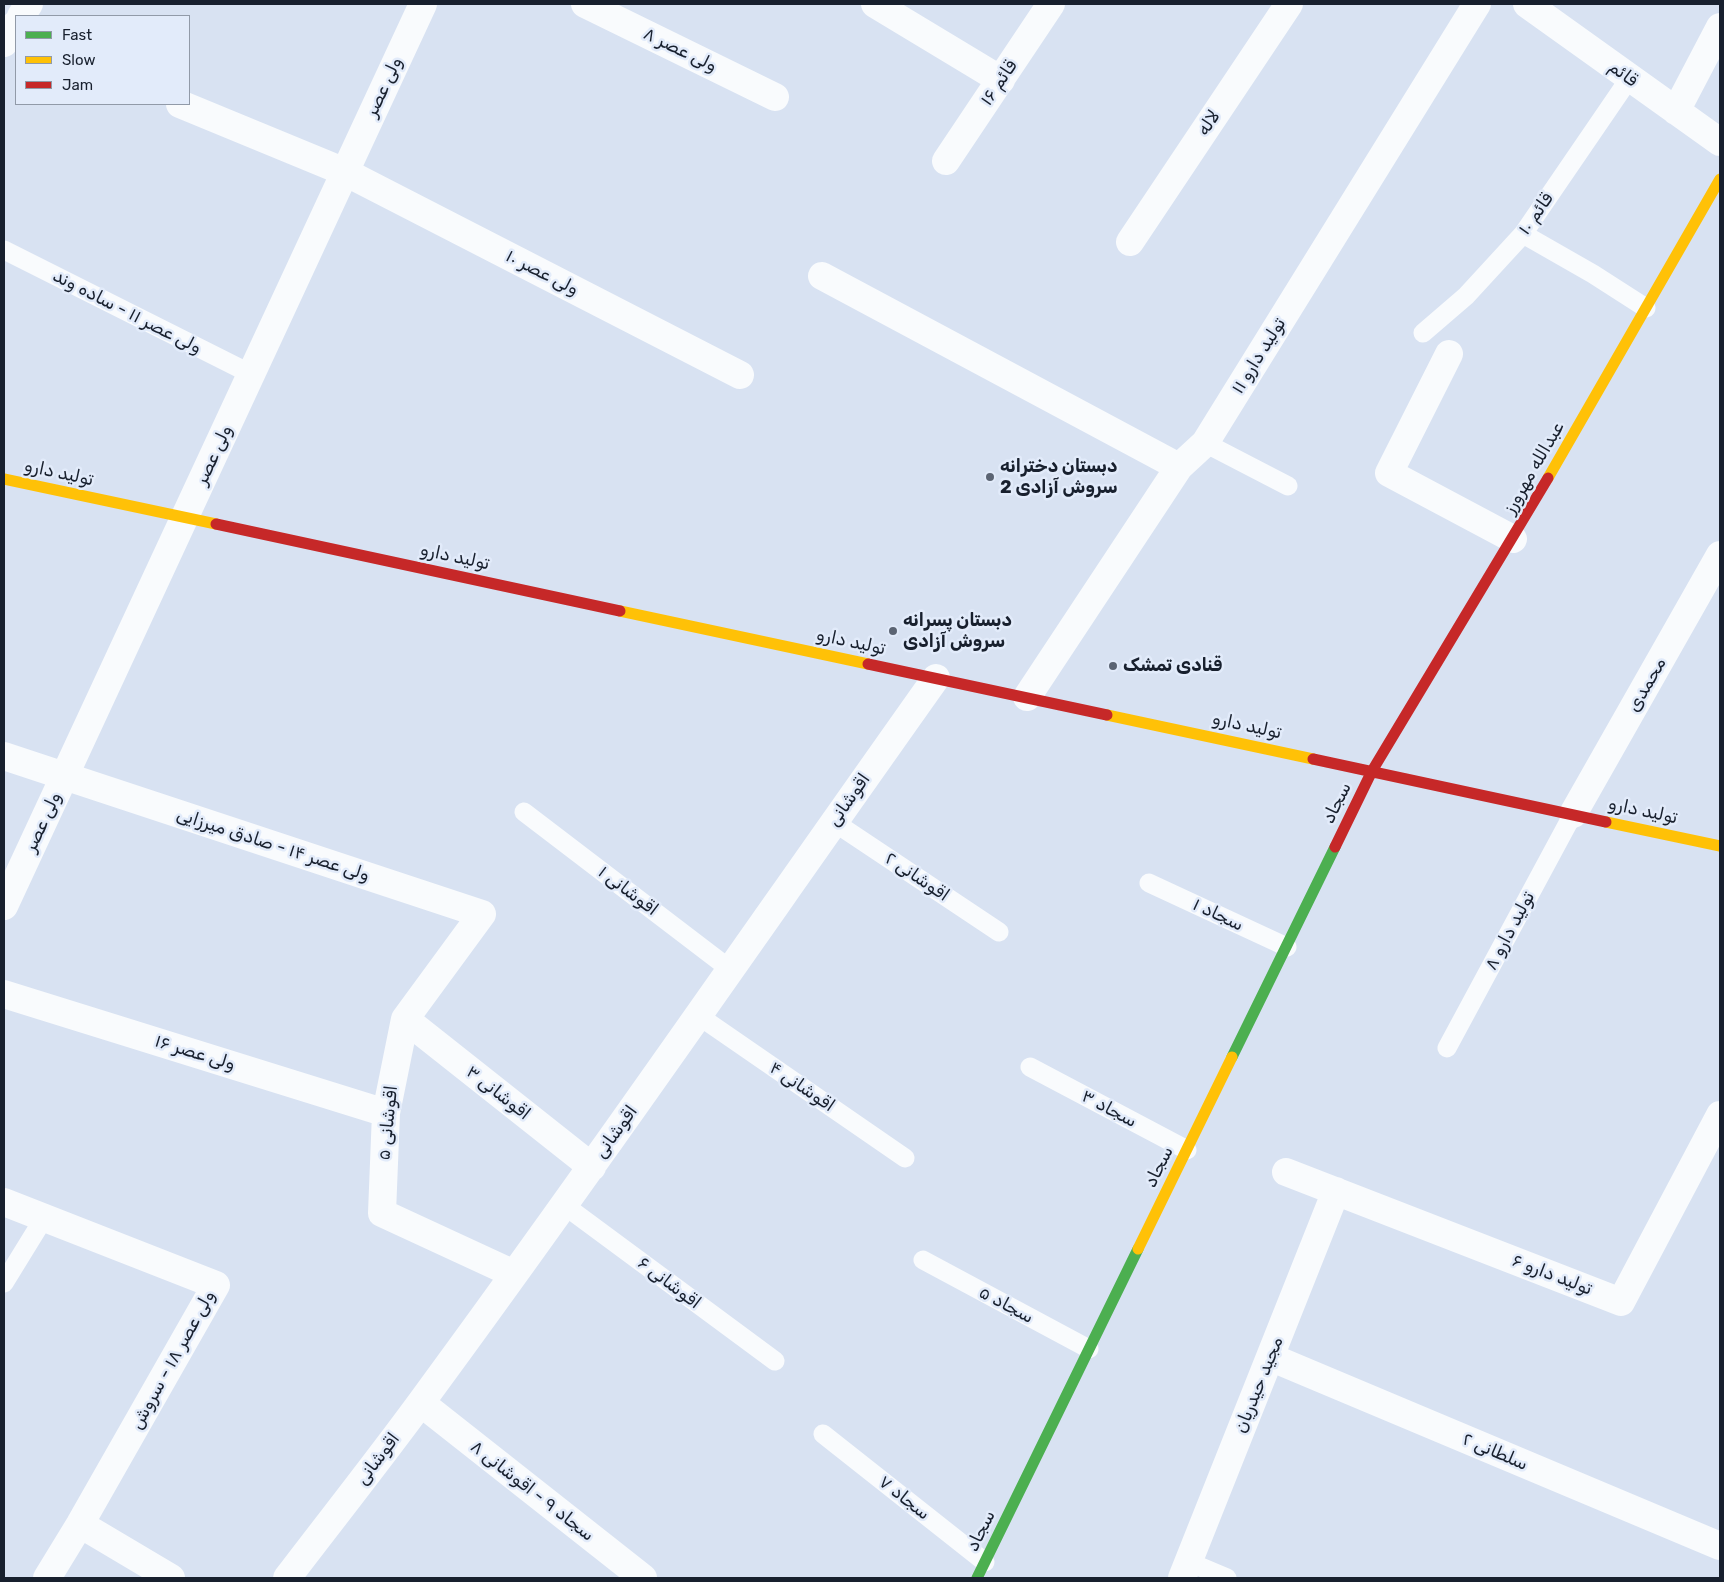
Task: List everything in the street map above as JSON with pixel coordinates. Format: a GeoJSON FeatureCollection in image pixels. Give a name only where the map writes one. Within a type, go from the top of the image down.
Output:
{"type":"FeatureCollection","features":[{"type":"Feature","properties":{"kind":"street"},"geometry":{"type":"LineString","coordinates":[[22,15],[29,4]]}},
{"type":"Feature","properties":{"kind":"street","name":"ولی عصر"},"geometry":{"type":"LineString","coordinates":[[4,906],[423,4]]}},
{"type":"Feature","properties":{"kind":"street","name":"ولی عصر ۸"},"geometry":{"type":"LineString","coordinates":[[584,4],[775,96]]}},
{"type":"Feature","properties":{"kind":"street"},"geometry":{"type":"LineString","coordinates":[[875,4],[1001,80]]}},
{"type":"Feature","properties":{"kind":"street","name":"قائم ۱۶"},"geometry":{"type":"LineString","coordinates":[[946,161],[1051,4]]}},
{"type":"Feature","properties":{"kind":"street","name":"لاله"},"geometry":{"type":"LineString","coordinates":[[1130,242],[1289,4]]}},
{"type":"Feature","properties":{"kind":"street","name":"تولید دارو ۱۱"},"geometry":{"type":"LineString","coordinates":[[1027,697],[1179,467],[1205,443],[1477,4]]}},
{"type":"Feature","properties":{"kind":"street","name":"قائم"},"geometry":{"type":"LineString","coordinates":[[1527,4],[1720,142]]}},
{"type":"Feature","properties":{"kind":"street"},"geometry":{"type":"LineString","coordinates":[[1676,111],[1720,27]]}},
{"type":"Feature","properties":{"kind":"street","name":"ولی عصر ۱۰"},"geometry":{"type":"LineString","coordinates":[[182,105],[345,172],[740,375]]}},
{"type":"Feature","properties":{"kind":"street","name":"عبدالله مهرورز"},"geometry":{"type":"LineString","coordinates":[[1372,771],[1514,539],[1720,179]]}},
{"type":"Feature","properties":{"kind":"street"},"geometry":{"type":"LineString","coordinates":[[822,276],[1179,467]]}},
{"type":"Feature","properties":{"kind":"street"},"geometry":{"type":"LineString","coordinates":[[1449,354],[1389,473],[1514,539]]}},
{"type":"Feature","properties":{"kind":"street","name":"تولید دارو"},"geometry":{"type":"LineString","coordinates":[[4,479],[1720,846]]}},
{"type":"Feature","properties":{"kind":"street","name":"محمدی"},"geometry":{"type":"LineString","coordinates":[[1573,814],[1720,555]]}},
{"type":"Feature","properties":{"kind":"street","name":"اقوشانی"},"geometry":{"type":"LineString","coordinates":[[287,1578],[421,1403],[564,1205],[936,678]]}},
{"type":"Feature","properties":{"kind":"street","name":"ولی عصر ۱۴ - صادق میرزایی"},"geometry":{"type":"LineString","coordinates":[[4,756],[482,914]]}},
{"type":"Feature","properties":{"kind":"street","name":"سجاد"},"geometry":{"type":"LineString","coordinates":[[981,1570],[1372,771]]}},
{"type":"Feature","properties":{"kind":"street","name":"اقوشانی ۵"},"geometry":{"type":"LineString","coordinates":[[482,914],[405,1019],[386,1113],[382,1213],[514,1274]]}},
{"type":"Feature","properties":{"kind":"street","name":"ولی عصر ۱۶"},"geometry":{"type":"LineString","coordinates":[[4,994],[386,1113]]}},
{"type":"Feature","properties":{"kind":"street","name":"اقوشانی ۳"},"geometry":{"type":"LineString","coordinates":[[405,1019],[592,1166]]}},
{"type":"Feature","properties":{"kind":"street","name":"تولید دارو ۶"},"geometry":{"type":"LineString","coordinates":[[1286,1172],[1621,1302],[1720,1115]]}},
{"type":"Feature","properties":{"kind":"street","name":"مجید حیدریان"},"geometry":{"type":"LineString","coordinates":[[1185,1570],[1336,1191]]}},
{"type":"Feature","properties":{"kind":"street","name":"ولی عصر ۱۸ - سروش"},"geometry":{"type":"LineString","coordinates":[[4,1202],[216,1285],[80,1524],[47,1578]]}},
{"type":"Feature","properties":{"kind":"street","name":"۲ سلطانی"},"geometry":{"type":"LineString","coordinates":[[1270,1357],[1720,1546]]}},
{"type":"Feature","properties":{"kind":"street","name":"سجاد ۹ - اقوشانی ۸"},"geometry":{"type":"LineString","coordinates":[[421,1403],[643,1578]]}},
{"type":"Feature","properties":{"kind":"street"},"geometry":{"type":"LineString","coordinates":[[80,1524],[171,1578]]}},
{"type":"Feature","properties":{"kind":"lane","name":"قائم ۱۰"},"geometry":{"type":"LineString","coordinates":[[1424,333],[1466,296],[1523,234],[1629,78]]}},
{"type":"Feature","properties":{"kind":"lane"},"geometry":{"type":"LineString","coordinates":[[1523,234],[1593,274],[1646,308]]}},
{"type":"Feature","properties":{"kind":"lane","name":"ولی عصر ۱۱ - ساده وند"},"geometry":{"type":"LineString","coordinates":[[4,250],[251,374]]}},
{"type":"Feature","properties":{"kind":"lane"},"geometry":{"type":"LineString","coordinates":[[1205,443],[1288,486]]}},
{"type":"Feature","properties":{"kind":"lane","name":"اقوشانی ۱"},"geometry":{"type":"LineString","coordinates":[[524,812],[731,970]]}},
{"type":"Feature","properties":{"kind":"lane","name":"تولید دارو ۸"},"geometry":{"type":"LineString","coordinates":[[1447,1048],[1573,814]]}},
{"type":"Feature","properties":{"kind":"lane","name":"اقوشانی ۲"},"geometry":{"type":"LineString","coordinates":[[834,822],[999,932]]}},
{"type":"Feature","properties":{"kind":"lane","name":"سجاد ۱"},"geometry":{"type":"LineString","coordinates":[[1150,883],[1287,946]]}},
{"type":"Feature","properties":{"kind":"lane","name":"اقوشانی ۴"},"geometry":{"type":"LineString","coordinates":[[699,1016],[905,1158]]}},
{"type":"Feature","properties":{"kind":"lane","name":"سجاد ۳"},"geometry":{"type":"LineString","coordinates":[[1030,1067],[1187,1150]]}},
{"type":"Feature","properties":{"kind":"lane","name":"اقوشانی ۶"},"geometry":{"type":"LineString","coordinates":[[564,1205],[775,1362]]}},
{"type":"Feature","properties":{"kind":"lane"},"geometry":{"type":"LineString","coordinates":[[4,1283],[44,1218]]}},
{"type":"Feature","properties":{"kind":"lane","name":"سجاد ۵"},"geometry":{"type":"LineString","coordinates":[[923,1260],[1089,1350]]}},
{"type":"Feature","properties":{"kind":"lane","name":"سجاد ۷"},"geometry":{"type":"LineString","coordinates":[[823,1434],[981,1570]]}},
{"type":"Feature","properties":{"kind":"lane"},"geometry":{"type":"LineString","coordinates":[[1185,1570],[1227,1578]]}},
{"type":"Feature","properties":{"kind":"traffic: fast"},"geometry":{"type":"LineString","coordinates":[[1232,1057],[1335,847]]}},
{"type":"Feature","properties":{"kind":"traffic: fast"},"geometry":{"type":"LineString","coordinates":[[977,1578],[1138,1249]]}},
{"type":"Feature","properties":{"kind":"traffic: slow"},"geometry":{"type":"LineString","coordinates":[[1548,478],[1720,179]]}},
{"type":"Feature","properties":{"kind":"traffic: slow"},"geometry":{"type":"LineString","coordinates":[[4,479],[216,524]]}},
{"type":"Feature","properties":{"kind":"traffic: slow"},"geometry":{"type":"LineString","coordinates":[[620,611],[868,664]]}},
{"type":"Feature","properties":{"kind":"traffic: slow"},"geometry":{"type":"LineString","coordinates":[[1107,715],[1313,759]]}},
{"type":"Feature","properties":{"kind":"traffic: slow"},"geometry":{"type":"LineString","coordinates":[[1606,822],[1720,846]]}},
{"type":"Feature","properties":{"kind":"traffic: slow"},"geometry":{"type":"LineString","coordinates":[[1138,1249],[1232,1057]]}},
{"type":"Feature","properties":{"kind":"traffic: jam"},"geometry":{"type":"LineString","coordinates":[[1335,847],[1372,771],[1548,478]]}},
{"type":"Feature","properties":{"kind":"traffic: jam"},"geometry":{"type":"LineString","coordinates":[[216,524],[620,611]]}},
{"type":"Feature","properties":{"kind":"traffic: jam"},"geometry":{"type":"LineString","coordinates":[[868,664],[1107,715]]}},
{"type":"Feature","properties":{"kind":"traffic: jam"},"geometry":{"type":"LineString","coordinates":[[1313,759],[1606,822]]}},
{"type":"Feature","properties":{"kind":"place","name":"دبستان دخترانه سروش آزادی 2"},"geometry":{"type":"Point","coordinates":[990,477]}},
{"type":"Feature","properties":{"kind":"place","name":"دبستان پسرانه سروش آزادی"},"geometry":{"type":"Point","coordinates":[893,631]}},
{"type":"Feature","properties":{"kind":"place","name":"قنادی تمشک"},"geometry":{"type":"Point","coordinates":[1113,666]}}]}
